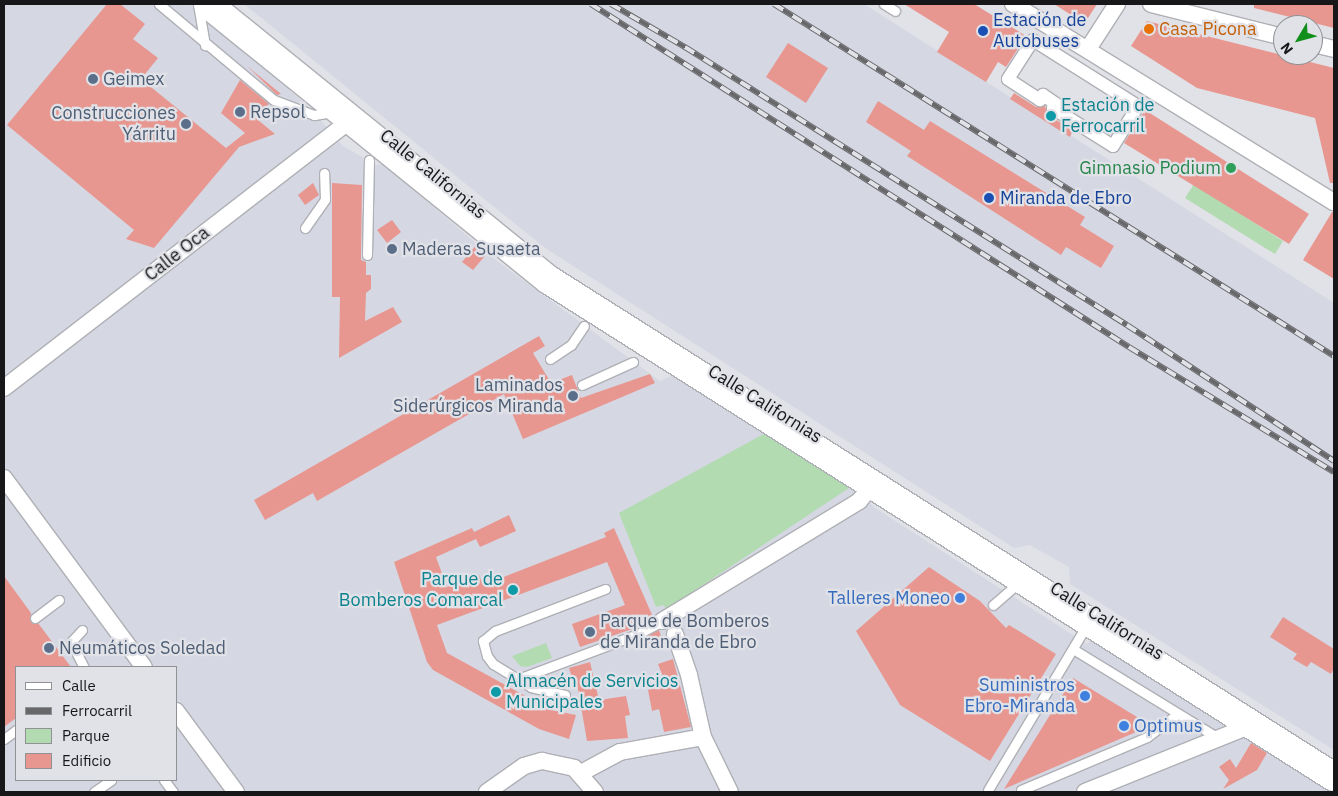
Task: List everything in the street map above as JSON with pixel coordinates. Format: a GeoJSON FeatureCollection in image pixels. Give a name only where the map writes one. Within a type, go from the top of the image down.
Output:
{"type":"FeatureCollection","features":[{"type":"Feature","properties":{"kind":"highway","name":"Calle Californias"},"geometry":{"type":"LineString","coordinates":[[208,4],[549,280],[1334,763]]}},
{"type":"Feature","properties":{"kind":"highway","name":"Calle Californias"},"geometry":{"type":"LineString","coordinates":[[226,4],[556,271],[875,481],[1021,580],[1334,777]]}},
{"type":"Feature","properties":{"kind":"street"},"geometry":{"type":"LineString","coordinates":[[1014,4],[1334,202]]}},
{"type":"Feature","properties":{"kind":"street"},"geometry":{"type":"LineString","coordinates":[[1088,49],[1117,4]]}},
{"type":"Feature","properties":{"kind":"street"},"geometry":{"type":"LineString","coordinates":[[1151,4],[1273,34]]}},
{"type":"Feature","properties":{"kind":"street"},"geometry":{"type":"LineString","coordinates":[[1033,40],[1138,106],[1113,146],[1053,108],[1056,104],[1044,95],[1040,100],[1008,79],[1033,40]]}},
{"type":"Feature","properties":{"kind":"street","name":"Calle Oca"},"geometry":{"type":"LineString","coordinates":[[4,388],[345,116]]}},
{"type":"Feature","properties":{"kind":"street"},"geometry":{"type":"LineString","coordinates":[[4,478],[143,666]]}},
{"type":"Feature","properties":{"kind":"street"},"geometry":{"type":"LineString","coordinates":[[662,621],[860,501],[875,481]]}},
{"type":"Feature","properties":{"kind":"street"},"geometry":{"type":"LineString","coordinates":[[675,634],[689,675],[703,737],[730,792]]}},
{"type":"Feature","properties":{"kind":"street"},"geometry":{"type":"LineString","coordinates":[[178,714],[236,792]]}},
{"type":"Feature","properties":{"kind":"street"},"geometry":{"type":"LineString","coordinates":[[1084,792],[1252,724]]}},
{"type":"Feature","properties":{"kind":"street"},"geometry":{"type":"LineString","coordinates":[[581,773],[620,752],[703,737]]}},
{"type":"Feature","properties":{"kind":"street"},"geometry":{"type":"LineString","coordinates":[[487,792],[532,763],[554,761],[581,773],[595,792]]}},
{"type":"Feature","properties":{"kind":"lane"},"geometry":{"type":"LineString","coordinates":[[159,4],[205,45],[274,100],[314,115],[345,116]]}},
{"type":"Feature","properties":{"kind":"lane"},"geometry":{"type":"LineString","coordinates":[[198,4],[205,45]]}},
{"type":"Feature","properties":{"kind":"lane"},"geometry":{"type":"LineString","coordinates":[[884,4],[895,11]]}},
{"type":"Feature","properties":{"kind":"lane"},"geometry":{"type":"LineString","coordinates":[[367,255],[369,160]]}},
{"type":"Feature","properties":{"kind":"lane"},"geometry":{"type":"LineString","coordinates":[[305,228],[325,199],[324,173]]}},
{"type":"Feature","properties":{"kind":"lane"},"geometry":{"type":"LineString","coordinates":[[550,359],[571,345],[584,326]]}},
{"type":"Feature","properties":{"kind":"lane"},"geometry":{"type":"LineString","coordinates":[[582,384],[634,362]]}},
{"type":"Feature","properties":{"kind":"lane"},"geometry":{"type":"LineString","coordinates":[[993,605],[1021,580]]}},
{"type":"Feature","properties":{"kind":"lane"},"geometry":{"type":"LineString","coordinates":[[565,695],[545,693],[518,679],[487,656],[483,640],[487,634],[605,589]]}},
{"type":"Feature","properties":{"kind":"lane"},"geometry":{"type":"LineString","coordinates":[[35,618],[59,600]]}},
{"type":"Feature","properties":{"kind":"lane"},"geometry":{"type":"LineString","coordinates":[[518,679],[630,637],[662,621]]}},
{"type":"Feature","properties":{"kind":"lane"},"geometry":{"type":"LineString","coordinates":[[988,790],[1088,623]]}},
{"type":"Feature","properties":{"kind":"lane"},"geometry":{"type":"LineString","coordinates":[[82,630],[71,642],[83,666]]}},
{"type":"Feature","properties":{"kind":"lane"},"geometry":{"type":"LineString","coordinates":[[1073,649],[1218,738]]}},
{"type":"Feature","properties":{"kind":"lane"},"geometry":{"type":"LineString","coordinates":[[1021,790],[1147,737],[1177,714]]}},
{"type":"Feature","properties":{"kind":"lane"},"geometry":{"type":"LineString","coordinates":[[4,739],[15,731]]}},
{"type":"Feature","properties":{"kind":"lane"},"geometry":{"type":"LineString","coordinates":[[94,792],[110,781]]}},
{"type":"Feature","properties":{"kind":"lane"},"geometry":{"type":"LineString","coordinates":[[165,781],[173,792]]}},
{"type":"Feature","properties":{"kind":"shaded area"},"geometry":{"type":"Polygon","coordinates":[[[4,4],[190,4],[311,109],[343,146],[376,165],[383,164],[497,261],[660,381],[676,374],[852,486],[875,508],[1087,644],[1092,639],[1331,792],[4,792],[4,4]]]}},
{"type":"Feature","properties":{"kind":"shaded area"},"geometry":{"type":"Polygon","coordinates":[[[244,4],[864,4],[1334,303],[1334,750],[1070,584],[1069,567],[1030,545],[1014,548],[545,248],[244,4]]]}},
{"type":"Feature","properties":{"kind":"green space"},"geometry":{"type":"Polygon","coordinates":[[[1194,184],[1283,241],[1275,254],[1185,198],[1194,184]]]}},
{"type":"Feature","properties":{"kind":"green space"},"geometry":{"type":"Polygon","coordinates":[[[767,432],[852,486],[667,609],[663,605],[656,607],[619,513],[767,432]]]}},
{"type":"Feature","properties":{"kind":"green space"},"geometry":{"type":"Polygon","coordinates":[[[546,643],[552,658],[527,667],[520,666],[512,656],[546,643]]]}},
{"type":"Feature","properties":{"kind":"building"},"geometry":{"type":"Polygon","coordinates":[[[107,4],[120,4],[145,24],[133,39],[158,58],[141,79],[226,148],[245,133],[221,113],[240,80],[269,104],[253,116],[275,134],[239,147],[154,248],[126,239],[134,230],[7,125],[107,4]]]}},
{"type":"Feature","properties":{"kind":"building","name":"Estación de Autobuses"},"geometry":{"type":"Polygon","coordinates":[[[904,4],[974,4],[1026,36],[1006,67],[998,62],[986,82],[937,52],[949,32],[904,4]]]}},
{"type":"Feature","properties":{"kind":"building"},"geometry":{"type":"Polygon","coordinates":[[[1054,4],[1097,4],[1088,18],[1079,20],[1054,4]]]}},
{"type":"Feature","properties":{"kind":"building"},"geometry":{"type":"Polygon","coordinates":[[[1254,4],[1334,4],[1334,28],[1323,25],[1323,15],[1282,15],[1254,8],[1254,4]]]}},
{"type":"Feature","properties":{"kind":"building"},"geometry":{"type":"Polygon","coordinates":[[[1147,21],[1273,53],[1273,65],[1322,65],[1334,68],[1334,183],[1330,183],[1315,118],[1197,88],[1131,46],[1147,21]]]}},
{"type":"Feature","properties":{"kind":"building"},"geometry":{"type":"Polygon","coordinates":[[[788,43],[828,68],[806,103],[766,77],[788,43]]]}},
{"type":"Feature","properties":{"kind":"building"},"geometry":{"type":"Polygon","coordinates":[[[247,66],[281,94],[277,95],[247,66]]]}},
{"type":"Feature","properties":{"kind":"building"},"geometry":{"type":"Polygon","coordinates":[[[1014,93],[1036,107],[1045,106],[1048,115],[1073,130],[1070,137],[1010,99],[1014,93]]]}},
{"type":"Feature","properties":{"kind":"building"},"geometry":{"type":"Polygon","coordinates":[[[878,101],[924,130],[930,121],[1085,217],[1080,225],[1114,246],[1101,268],[1066,247],[1061,255],[907,156],[911,151],[866,122],[878,101]]]}},
{"type":"Feature","properties":{"kind":"building"},"geometry":{"type":"Polygon","coordinates":[[[1145,110],[1309,214],[1289,244],[1124,143],[1145,110]]]}},
{"type":"Feature","properties":{"kind":"building"},"geometry":{"type":"Polygon","coordinates":[[[313,183],[319,195],[305,205],[298,195],[313,183]]]}},
{"type":"Feature","properties":{"kind":"building"},"geometry":{"type":"Polygon","coordinates":[[[332,183],[362,185],[361,260],[366,262],[366,275],[371,275],[371,289],[366,293],[365,321],[393,307],[402,322],[339,358],[340,297],[332,297],[332,183]]]}},
{"type":"Feature","properties":{"kind":"building"},"geometry":{"type":"Polygon","coordinates":[[[1332,212],[1334,212],[1334,279],[1303,260],[1332,212]]]}},
{"type":"Feature","properties":{"kind":"building"},"geometry":{"type":"Polygon","coordinates":[[[392,220],[401,232],[387,243],[377,230],[392,220]]]}},
{"type":"Feature","properties":{"kind":"building"},"geometry":{"type":"Polygon","coordinates":[[[478,243],[489,251],[473,270],[462,262],[478,243]]]}},
{"type":"Feature","properties":{"kind":"building"},"geometry":{"type":"Polygon","coordinates":[[[539,336],[545,346],[533,353],[551,383],[572,375],[581,398],[650,374],[655,383],[523,439],[504,394],[317,501],[313,493],[265,520],[254,500],[539,336]]]}},
{"type":"Feature","properties":{"kind":"building"},"geometry":{"type":"Polygon","coordinates":[[[509,515],[516,531],[480,547],[476,539],[436,557],[447,587],[479,575],[483,585],[606,537],[604,533],[614,528],[653,617],[635,628],[580,647],[572,624],[625,605],[607,562],[437,625],[447,653],[551,710],[576,715],[569,739],[539,729],[433,670],[427,662],[394,562],[472,528],[474,532],[509,515]]]}},
{"type":"Feature","properties":{"kind":"building"},"geometry":{"type":"Polygon","coordinates":[[[929,567],[980,601],[1006,628],[1009,625],[1056,654],[990,761],[900,705],[856,631],[929,567]]]}},
{"type":"Feature","properties":{"kind":"building"},"geometry":{"type":"Polygon","coordinates":[[[4,576],[31,613],[30,621],[38,623],[70,666],[15,666],[15,719],[4,727],[4,576]]]}},
{"type":"Feature","properties":{"kind":"building"},"geometry":{"type":"Polygon","coordinates":[[[1283,617],[1334,649],[1334,668],[1331,674],[1311,662],[1307,667],[1293,659],[1297,654],[1270,637],[1283,617]]]}},
{"type":"Feature","properties":{"kind":"building"},"geometry":{"type":"Polygon","coordinates":[[[659,630],[662,639],[637,648],[634,642],[659,630]]]}},
{"type":"Feature","properties":{"kind":"building"},"geometry":{"type":"Polygon","coordinates":[[[673,659],[691,727],[664,732],[659,709],[652,711],[648,690],[666,684],[658,664],[673,659]]]}},
{"type":"Feature","properties":{"kind":"building"},"geometry":{"type":"Polygon","coordinates":[[[590,662],[599,700],[626,696],[630,715],[625,716],[628,738],[587,741],[576,678],[572,678],[569,668],[590,662]]]}},
{"type":"Feature","properties":{"kind":"building"},"geometry":{"type":"Polygon","coordinates":[[[1073,678],[1137,717],[1136,732],[1004,789],[1073,678]]]}},
{"type":"Feature","properties":{"kind":"building"},"geometry":{"type":"Polygon","coordinates":[[[1251,743],[1267,753],[1257,770],[1223,789],[1229,780],[1219,767],[1230,759],[1236,768],[1251,743]]]}},
{"type":"Feature","properties":{"kind":"railway"},"geometry":{"type":"LineString","coordinates":[[591,4],[1129,347],[1334,472]]}},
{"type":"Feature","properties":{"kind":"railway"},"geometry":{"type":"LineString","coordinates":[[611,4],[685,47],[1127,325],[1334,461]]}},
{"type":"Feature","properties":{"kind":"railway"},"geometry":{"type":"LineString","coordinates":[[774,4],[1334,356]]}},
{"type":"Feature","properties":{"kind":"place","name":"Casa Picona"},"geometry":{"type":"Point","coordinates":[1149,29]}},
{"type":"Feature","properties":{"kind":"place","name":"Estación de Autobuses"},"geometry":{"type":"Point","coordinates":[983,31]}},
{"type":"Feature","properties":{"kind":"place","name":"Geimex"},"geometry":{"type":"Point","coordinates":[93,79]}},
{"type":"Feature","properties":{"kind":"place","name":"Repsol"},"geometry":{"type":"Point","coordinates":[240,112]}},
{"type":"Feature","properties":{"kind":"place","name":"Estación de Ferrocarril"},"geometry":{"type":"Point","coordinates":[1051,116]}},
{"type":"Feature","properties":{"kind":"place","name":"Construcciones Yárritu"},"geometry":{"type":"Point","coordinates":[186,124]}},
{"type":"Feature","properties":{"kind":"place","name":"Gimnasio Podium"},"geometry":{"type":"Point","coordinates":[1231,168]}},
{"type":"Feature","properties":{"kind":"place","name":"Miranda de Ebro"},"geometry":{"type":"Point","coordinates":[989,198]}},
{"type":"Feature","properties":{"kind":"place","name":"Maderas Susaeta"},"geometry":{"type":"Point","coordinates":[392,249]}},
{"type":"Feature","properties":{"kind":"place","name":"Laminados Siderúrgicos Miranda"},"geometry":{"type":"Point","coordinates":[573,396]}},
{"type":"Feature","properties":{"kind":"place","name":"Parque de Bomberos Comarcal"},"geometry":{"type":"Point","coordinates":[513,590]}},
{"type":"Feature","properties":{"kind":"place","name":"Talleres Moneo"},"geometry":{"type":"Point","coordinates":[960,598]}},
{"type":"Feature","properties":{"kind":"place","name":"Parque de Bomberos de Miranda de Ebro"},"geometry":{"type":"Point","coordinates":[590,632]}},
{"type":"Feature","properties":{"kind":"place","name":"Neumáticos Soledad"},"geometry":{"type":"Point","coordinates":[49,648]}},
{"type":"Feature","properties":{"kind":"place","name":"Almacén de Servicios Municipales"},"geometry":{"type":"Point","coordinates":[496,692]}},
{"type":"Feature","properties":{"kind":"place","name":"Suministros Ebro-Miranda"},"geometry":{"type":"Point","coordinates":[1085,696]}},
{"type":"Feature","properties":{"kind":"place","name":"Optimus"},"geometry":{"type":"Point","coordinates":[1124,726]}}]}
